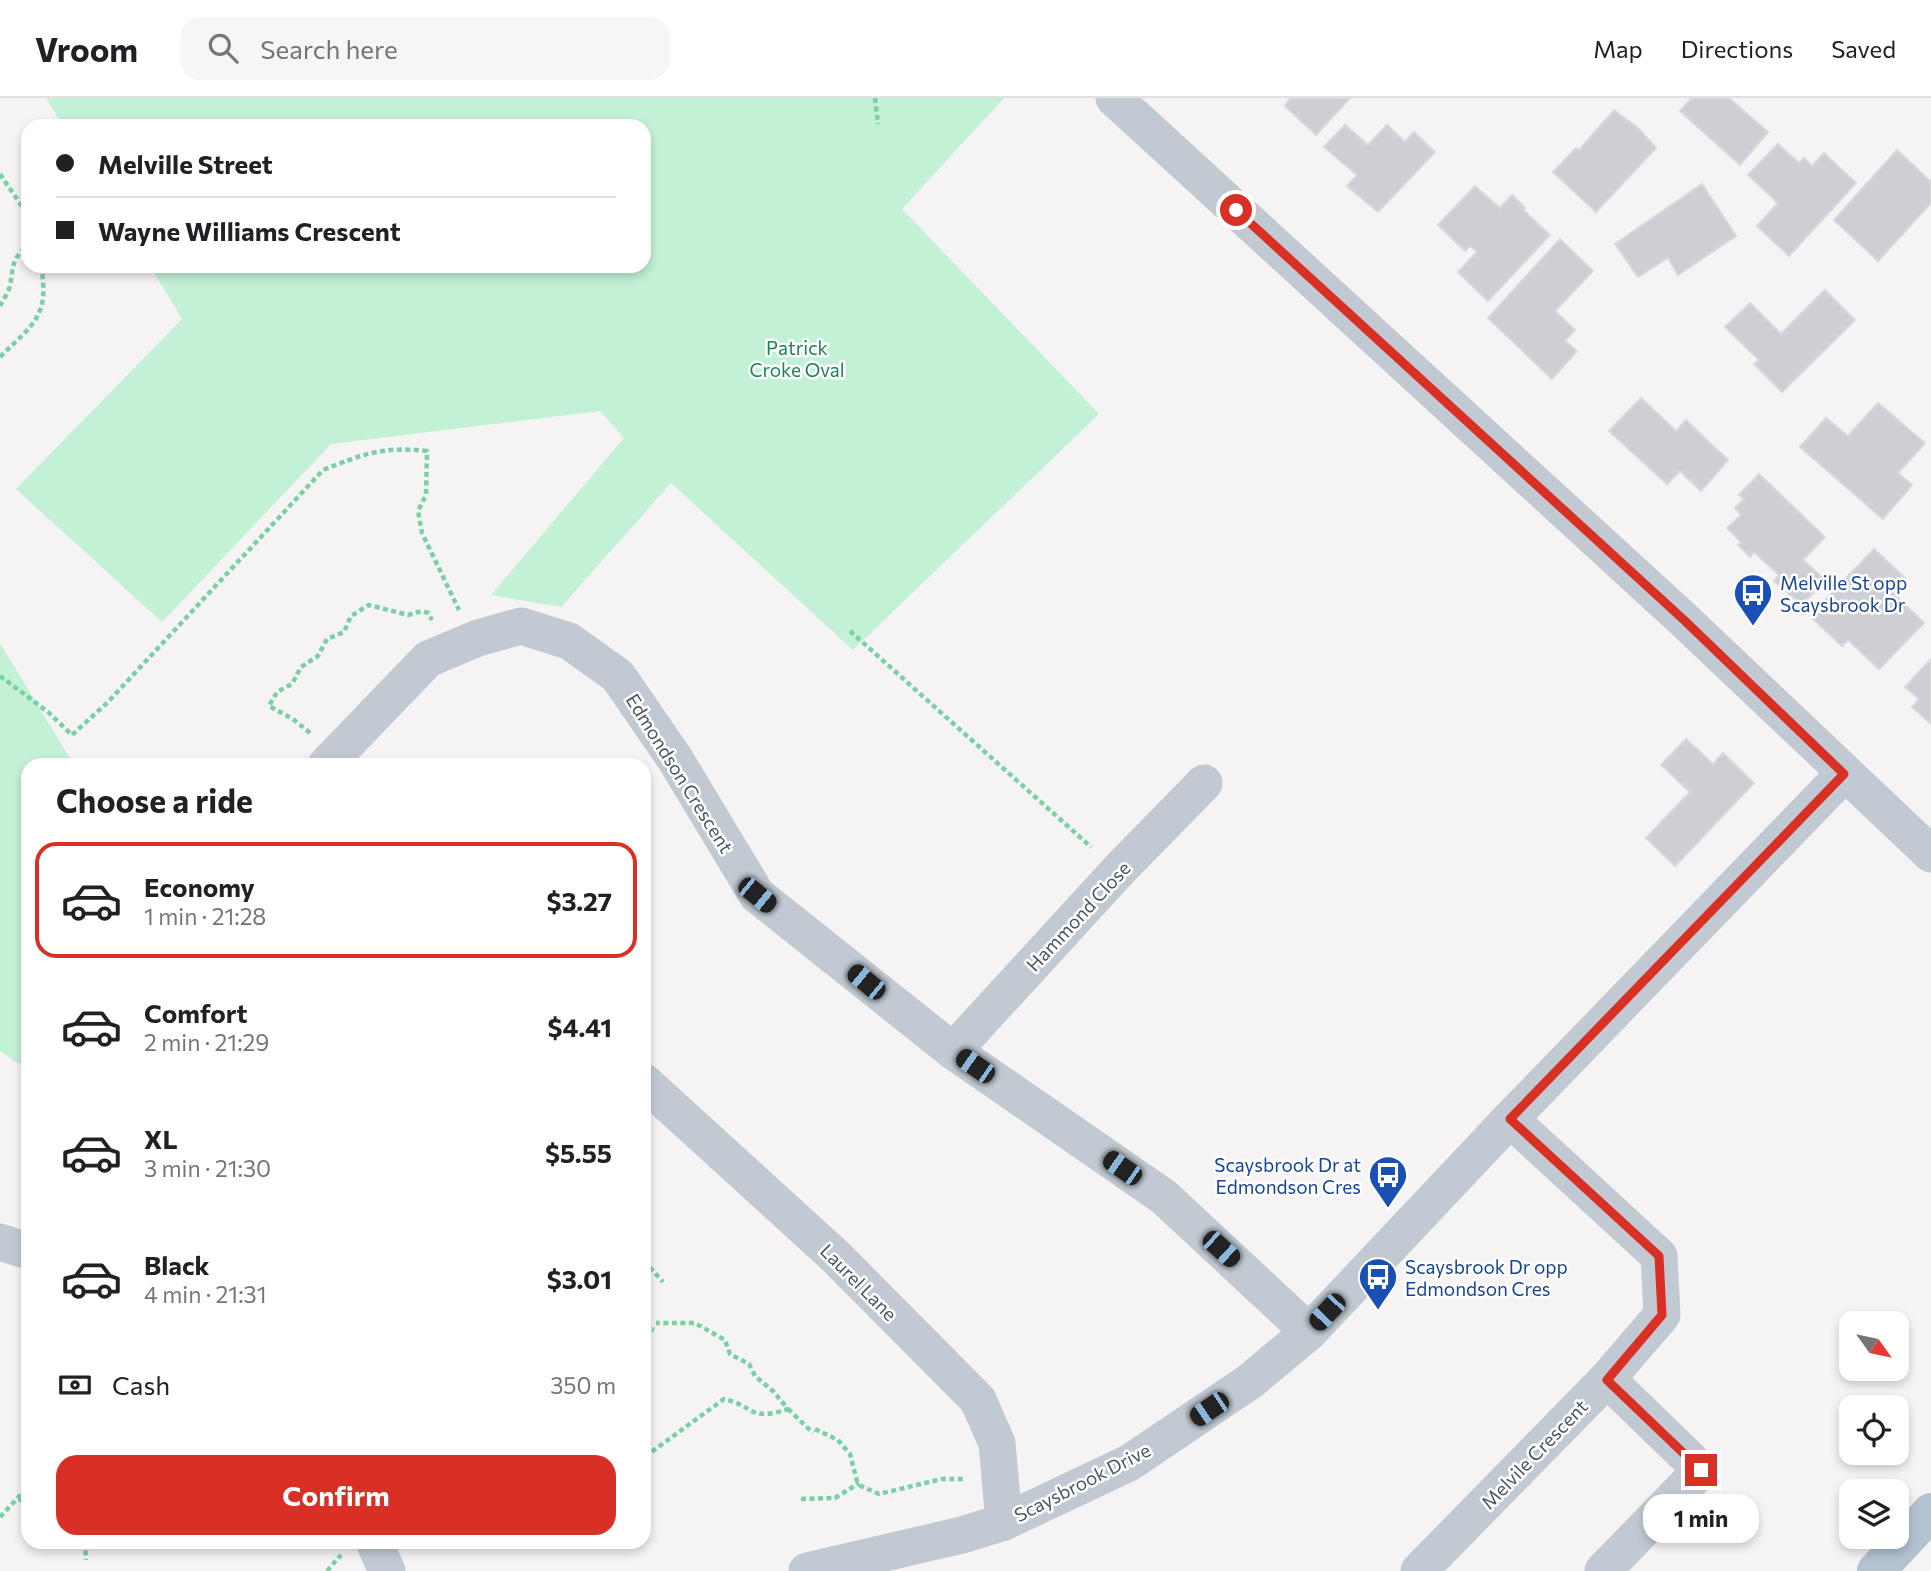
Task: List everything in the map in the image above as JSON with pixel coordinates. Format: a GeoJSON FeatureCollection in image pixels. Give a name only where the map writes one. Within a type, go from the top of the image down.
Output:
{"type":"FeatureCollection","features":[{"type":"Feature","properties":{"kind":"main road"},"geometry":{"type":"LineString","coordinates":[[1876,1571],[1931,1511]]}},
{"type":"Feature","properties":{"kind":"street"},"geometry":{"type":"LineString","coordinates":[[1114,98],[1684,620],[1931,854]]}},
{"type":"Feature","properties":{"kind":"street","name":"Edmondson Crescent"},"geometry":{"type":"LineString","coordinates":[[319,749],[428,659],[478,638],[520,626],[569,641],[618,676],[675,759],[757,895],[953,1051],[1164,1197],[1309,1332]]}},
{"type":"Feature","properties":{"kind":"street","name":"Scaysbrook Drive"},"geometry":{"type":"LineString","coordinates":[[807,1571],[962,1535],[1004,1522],[1129,1462],[1249,1382],[1309,1332],[1510,1119],[1844,774]]}},
{"type":"Feature","properties":{"kind":"street","name":"Hammond Close"},"geometry":{"type":"LineString","coordinates":[[953,1051],[1204,783]]}},
{"type":"Feature","properties":{"kind":"street","name":"Laurel Lane"},"geometry":{"type":"LineString","coordinates":[[651,1088],[835,1256],[978,1400],[996,1443],[1004,1522]]}},
{"type":"Feature","properties":{"kind":"street","name":"Melvile Crescent"},"geometry":{"type":"LineString","coordinates":[[1419,1571],[1607,1380],[1662,1315],[1659,1256],[1510,1119]]}},
{"type":"Feature","properties":{"kind":"street"},"geometry":{"type":"LineString","coordinates":[[0,1242],[21,1249]]}},
{"type":"Feature","properties":{"kind":"street"},"geometry":{"type":"LineString","coordinates":[[1603,1571],[1701,1470],[1607,1380]]}},
{"type":"Feature","properties":{"kind":"street"},"geometry":{"type":"LineString","coordinates":[[376,1549],[387,1571]]}},
{"type":"Feature","properties":{"kind":"path"},"geometry":{"type":"LineString","coordinates":[[875,98],[878,124]]}},
{"type":"Feature","properties":{"kind":"path"},"geometry":{"type":"LineString","coordinates":[[0,174],[21,205]]}},
{"type":"Feature","properties":{"kind":"path"},"geometry":{"type":"LineString","coordinates":[[0,306],[10,287],[10,270],[21,251]]}},
{"type":"Feature","properties":{"kind":"path"},"geometry":{"type":"LineString","coordinates":[[0,357],[35,323],[43,306],[41,273]]}},
{"type":"Feature","properties":{"kind":"path"},"geometry":{"type":"LineString","coordinates":[[0,676],[48,712],[72,735],[108,702],[323,470],[365,453],[402,448],[428,451],[426,495],[418,511],[422,533],[460,611]]}},
{"type":"Feature","properties":{"kind":"path"},"geometry":{"type":"LineString","coordinates":[[319,749],[293,719],[269,706],[277,692],[292,684],[301,667],[318,656],[327,639],[344,632],[352,616],[369,605],[408,615],[422,611],[428,613],[433,622]]}},
{"type":"Feature","properties":{"kind":"path"},"geometry":{"type":"LineString","coordinates":[[850,631],[1118,872]]}},
{"type":"Feature","properties":{"kind":"path"},"geometry":{"type":"LineString","coordinates":[[651,1269],[663,1282]]}},
{"type":"Feature","properties":{"kind":"path"},"geometry":{"type":"LineString","coordinates":[[656,1323],[695,1323],[725,1340],[730,1354],[749,1364],[755,1376],[773,1391],[788,1409],[814,1431],[838,1440],[850,1454],[859,1483],[879,1494],[889,1494],[942,1479],[968,1478],[999,1466]]}},
{"type":"Feature","properties":{"kind":"path"},"geometry":{"type":"LineString","coordinates":[[651,1452],[674,1433],[699,1420],[724,1399],[758,1414],[773,1414],[788,1409]]}},
{"type":"Feature","properties":{"kind":"path"},"geometry":{"type":"LineString","coordinates":[[801,1499],[835,1498],[859,1483]]}},
{"type":"Feature","properties":{"kind":"path"},"geometry":{"type":"LineString","coordinates":[[0,1517],[21,1496]]}},
{"type":"Feature","properties":{"kind":"path"},"geometry":{"type":"LineString","coordinates":[[85,1549],[86,1560]]}},
{"type":"Feature","properties":{"kind":"green space","name":"Patrick Croke Oval"},"geometry":{"type":"Polygon","coordinates":[[[46,98],[1004,98],[902,209],[1099,414],[853,650],[671,483],[561,607],[491,595],[624,438],[600,411],[331,444],[162,622],[16,489],[182,319],[154,273],[651,273],[651,119],[59,119],[46,98]]]}},
{"type":"Feature","properties":{"kind":"green space"},"geometry":{"type":"Polygon","coordinates":[[[0,643],[70,758],[21,758],[21,1065],[0,1051],[0,643]]]}},
{"type":"Feature","properties":{"kind":"building"},"geometry":{"type":"Polygon","coordinates":[[[1290,98],[1350,98],[1316,135],[1285,106],[1290,98]]]}},
{"type":"Feature","properties":{"kind":"building"},"geometry":{"type":"Polygon","coordinates":[[[1692,98],[1729,98],[1768,132],[1740,165],[1680,111],[1692,98]]]}},
{"type":"Feature","properties":{"kind":"building"},"geometry":{"type":"Polygon","coordinates":[[[1614,110],[1638,128],[1656,148],[1596,212],[1553,172],[1576,148],[1579,150],[1614,110]]]}},
{"type":"Feature","properties":{"kind":"building"},"geometry":{"type":"Polygon","coordinates":[[[1345,125],[1368,145],[1387,125],[1405,142],[1414,132],[1435,152],[1378,212],[1347,186],[1357,175],[1324,147],[1345,125]]]}},
{"type":"Feature","properties":{"kind":"building"},"geometry":{"type":"Polygon","coordinates":[[[1778,144],[1799,163],[1804,158],[1812,166],[1824,153],[1856,183],[1789,256],[1757,226],[1778,203],[1748,175],[1778,144]]]}},
{"type":"Feature","properties":{"kind":"building"},"geometry":{"type":"Polygon","coordinates":[[[1897,150],[1931,182],[1931,203],[1878,261],[1834,220],[1897,150]]]}},
{"type":"Feature","properties":{"kind":"building"},"geometry":{"type":"Polygon","coordinates":[[[1702,184],[1736,236],[1678,275],[1668,258],[1638,277],[1615,244],[1702,184]]]}},
{"type":"Feature","properties":{"kind":"building"},"geometry":{"type":"Polygon","coordinates":[[[1475,186],[1500,208],[1512,195],[1525,208],[1523,210],[1550,235],[1488,301],[1458,272],[1477,252],[1470,246],[1465,251],[1438,225],[1475,186]]]}},
{"type":"Feature","properties":{"kind":"building"},"geometry":{"type":"Polygon","coordinates":[[[1560,239],[1593,271],[1555,311],[1575,330],[1565,341],[1577,351],[1552,379],[1488,318],[1560,239]]]}},
{"type":"Feature","properties":{"kind":"building"},"geometry":{"type":"Polygon","coordinates":[[[1825,290],[1855,320],[1782,392],[1754,364],[1759,360],[1725,327],[1750,303],[1781,334],[1825,290]]]}},
{"type":"Feature","properties":{"kind":"building"},"geometry":{"type":"Polygon","coordinates":[[[1641,398],[1676,431],[1686,420],[1728,460],[1701,491],[1680,471],[1667,484],[1609,431],[1641,398]]]}},
{"type":"Feature","properties":{"kind":"building"},"geometry":{"type":"Polygon","coordinates":[[[1878,403],[1925,443],[1898,473],[1912,485],[1883,519],[1800,447],[1826,418],[1848,436],[1878,403]]]}},
{"type":"Feature","properties":{"kind":"building"},"geometry":{"type":"Polygon","coordinates":[[[1759,474],[1825,537],[1803,560],[1825,580],[1802,605],[1774,581],[1779,575],[1754,552],[1750,557],[1738,545],[1741,542],[1727,528],[1741,515],[1735,508],[1744,499],[1739,495],[1759,474]]]}},
{"type":"Feature","properties":{"kind":"building"},"geometry":{"type":"Polygon","coordinates":[[[1874,549],[1906,579],[1893,593],[1924,623],[1879,669],[1848,640],[1842,646],[1810,616],[1874,549]]]}},
{"type":"Feature","properties":{"kind":"building"},"geometry":{"type":"Polygon","coordinates":[[[1931,659],[1931,724],[1912,707],[1919,699],[1905,687],[1931,659]]]}},
{"type":"Feature","properties":{"kind":"building"},"geometry":{"type":"Polygon","coordinates":[[[1686,739],[1713,764],[1723,753],[1754,783],[1675,866],[1646,838],[1690,792],[1661,765],[1686,739]]]}},
{"type":"Feature","properties":{"kind":"place","name":"Melville St opp Scaysbrook Dr"},"geometry":{"type":"Point","coordinates":[1753,627]}},
{"type":"Feature","properties":{"kind":"place","name":"Scaysbrook Dr at Edmondson Cres"},"geometry":{"type":"Point","coordinates":[1388,1209]}},
{"type":"Feature","properties":{"kind":"place","name":"Scaysbrook Dr opp Edmondson Cres"},"geometry":{"type":"Point","coordinates":[1378,1311]}},
{"type":"Feature","properties":{"kind":"route"},"geometry":{"type":"LineString","coordinates":[[1236,210],[1684,620],[1844,774],[1510,1119],[1659,1256],[1662,1315],[1607,1380],[1701,1470]]}}]}
